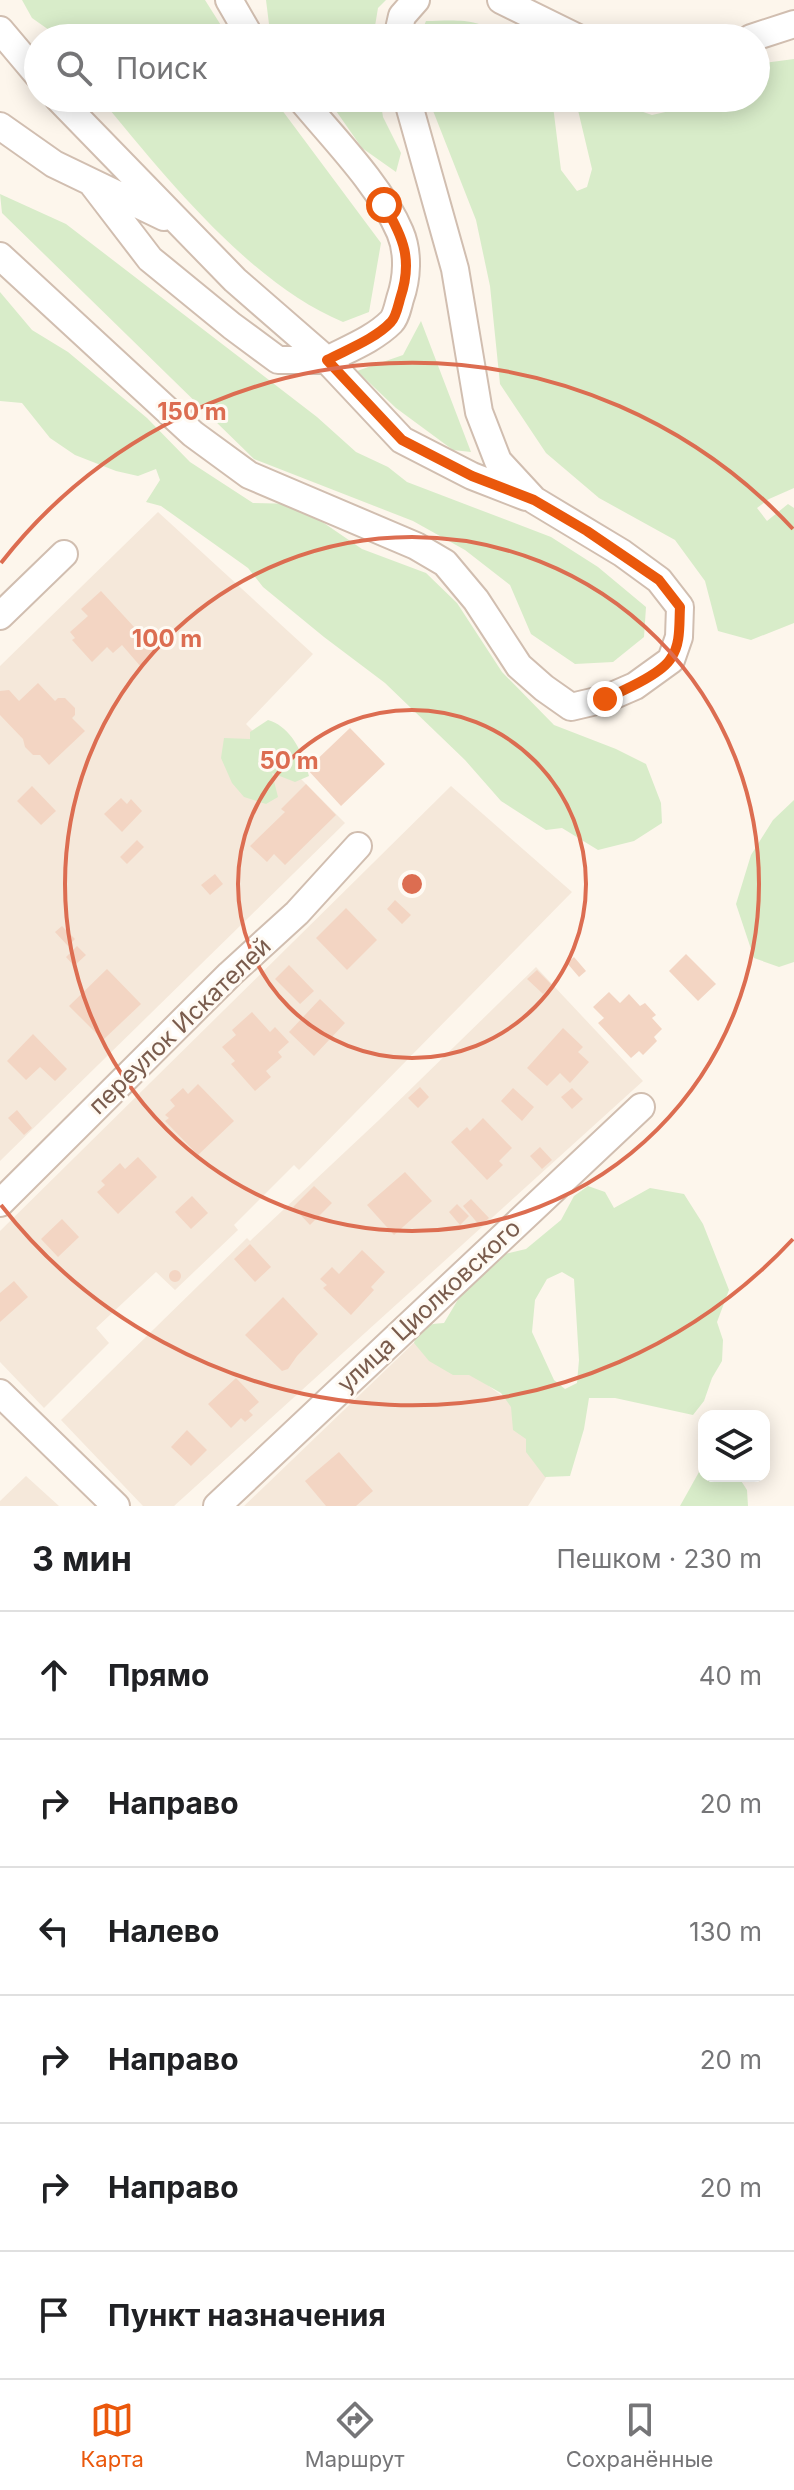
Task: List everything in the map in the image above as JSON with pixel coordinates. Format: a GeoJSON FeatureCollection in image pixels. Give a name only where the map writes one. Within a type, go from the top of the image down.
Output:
{"type":"FeatureCollection","features":[{"type":"Feature","properties":{"kind":"street"},"geometry":{"type":"LineString","coordinates":[[229,0],[243,24]]}},
{"type":"Feature","properties":{"kind":"street"},"geometry":{"type":"LineString","coordinates":[[400,24],[402,16],[416,0]]}},
{"type":"Feature","properties":{"kind":"street"},"geometry":{"type":"LineString","coordinates":[[501,0],[550,24]]}},
{"type":"Feature","properties":{"kind":"street"},"geometry":{"type":"LineString","coordinates":[[770,32],[794,24]]}},
{"type":"Feature","properties":{"kind":"street"},"geometry":{"type":"LineString","coordinates":[[0,30],[24,58]]}},
{"type":"Feature","properties":{"kind":"street"},"geometry":{"type":"LineString","coordinates":[[0,256],[193,434],[249,475],[416,546],[445,563],[476,600],[519,666],[571,707],[605,699],[635,686],[671,660],[679,637],[680,607],[659,580],[622,553],[534,500],[472,476],[402,440],[327,360],[235,280],[72,112]]}},
{"type":"Feature","properties":{"kind":"street"},"geometry":{"type":"LineString","coordinates":[[91,182],[150,259],[232,326],[278,360],[327,360],[366,340],[393,320],[405,284],[406,261],[401,234],[384,205],[362,172],[312,112]]}},
{"type":"Feature","properties":{"kind":"street"},"geometry":{"type":"LineString","coordinates":[[411,112],[455,269],[479,412],[498,461],[534,500]]}},
{"type":"Feature","properties":{"kind":"street"},"geometry":{"type":"LineString","coordinates":[[0,126],[54,164],[183,227]]}},
{"type":"Feature","properties":{"kind":"street"},"geometry":{"type":"LineString","coordinates":[[0,616],[64,554]]}},
{"type":"Feature","properties":{"kind":"street","name":"переулок Искателей"},"geometry":{"type":"LineString","coordinates":[[0,1203],[230,974],[297,913],[358,846]]}},
{"type":"Feature","properties":{"kind":"street","name":"улица Циолковского"},"geometry":{"type":"LineString","coordinates":[[217,1506],[641,1107]]}},
{"type":"Feature","properties":{"kind":"street"},"geometry":{"type":"LineString","coordinates":[[0,1393],[116,1506]]}},
{"type":"Feature","properties":{"kind":"shaded area"},"geometry":{"type":"Polygon","coordinates":[[[158,512],[313,654],[246,724],[345,823],[0,1161],[0,666],[158,512]]]}},
{"type":"Feature","properties":{"kind":"shaded area"},"geometry":{"type":"Polygon","coordinates":[[[451,786],[572,892],[299,1170],[294,1165],[234,1225],[238,1230],[175,1290],[156,1272],[96,1328],[109,1343],[44,1408],[0,1362],[0,1231],[451,786]]]}},
{"type":"Feature","properties":{"kind":"shaded area"},"geometry":{"type":"Polygon","coordinates":[[[536,967],[643,1081],[174,1506],[143,1506],[61,1420],[247,1238],[250,1241],[536,967]]]}},
{"type":"Feature","properties":{"kind":"shaded area"},"geometry":{"type":"Polygon","coordinates":[[[421,1336],[567,1444],[528,1506],[244,1506],[421,1336]]]}},
{"type":"Feature","properties":{"kind":"shaded area"},"geometry":{"type":"Polygon","coordinates":[[[26,1476],[59,1506],[0,1506],[0,1501],[26,1476]]]}},
{"type":"Feature","properties":{"kind":"green space"},"geometry":{"type":"Polygon","coordinates":[[[22,0],[205,0],[220,24],[40,24],[32,18],[22,0]]]}},
{"type":"Feature","properties":{"kind":"green space"},"geometry":{"type":"Polygon","coordinates":[[[266,0],[386,0],[378,8],[375,24],[269,24],[266,0]]]}},
{"type":"Feature","properties":{"kind":"green space"},"geometry":{"type":"Polygon","coordinates":[[[426,21],[456,21],[478,24],[425,24],[426,21]]]}},
{"type":"Feature","properties":{"kind":"green space"},"geometry":{"type":"Polygon","coordinates":[[[794,59],[794,488],[757,508],[767,521],[788,504],[794,508],[794,623],[751,640],[718,631],[705,581],[675,540],[599,498],[546,453],[500,384],[490,286],[476,220],[434,112],[554,112],[561,170],[577,191],[587,187],[592,169],[578,112],[643,112],[652,115],[665,112],[770,112],[770,62],[794,59]]]}},
{"type":"Feature","properties":{"kind":"green space"},"geometry":{"type":"Polygon","coordinates":[[[112,112],[283,112],[381,243],[369,312],[343,322],[308,304],[274,281],[210,224],[112,112]]]}},
{"type":"Feature","properties":{"kind":"green space"},"geometry":{"type":"Polygon","coordinates":[[[337,112],[382,112],[401,153],[396,172],[362,148],[337,112]]]}},
{"type":"Feature","properties":{"kind":"green space"},"geometry":{"type":"Polygon","coordinates":[[[0,194],[66,224],[317,417],[356,452],[388,467],[407,482],[551,537],[598,567],[646,607],[644,637],[613,662],[575,664],[531,634],[510,585],[465,550],[413,521],[254,459],[2,213],[0,194]]]}},
{"type":"Feature","properties":{"kind":"green space"},"geometry":{"type":"Polygon","coordinates":[[[0,292],[32,330],[68,352],[147,418],[190,462],[253,503],[296,504],[362,549],[426,573],[457,603],[502,672],[554,725],[646,764],[661,803],[662,823],[634,841],[598,850],[562,828],[546,830],[501,801],[465,760],[385,683],[263,587],[248,568],[161,506],[146,502],[160,480],[156,469],[138,476],[75,455],[50,438],[22,403],[0,401],[0,292]]]}},
{"type":"Feature","properties":{"kind":"green space"},"geometry":{"type":"Polygon","coordinates":[[[421,321],[471,452],[453,450],[396,408],[357,371],[403,355],[421,321]]]}},
{"type":"Feature","properties":{"kind":"green space"},"geometry":{"type":"Polygon","coordinates":[[[268,720],[290,735],[300,750],[309,776],[295,782],[272,773],[278,797],[266,804],[244,797],[232,783],[221,758],[224,738],[250,739],[250,732],[268,720]]]}},
{"type":"Feature","properties":{"kind":"green space"},"geometry":{"type":"Polygon","coordinates":[[[794,800],[794,962],[779,967],[754,958],[736,904],[751,855],[773,820],[794,800]]]}},
{"type":"Feature","properties":{"kind":"green space"},"geometry":{"type":"Polygon","coordinates":[[[588,1186],[605,1192],[614,1208],[650,1188],[684,1194],[703,1224],[729,1290],[717,1322],[723,1340],[722,1361],[704,1401],[693,1415],[615,1398],[589,1398],[584,1429],[570,1476],[545,1477],[526,1452],[526,1439],[513,1430],[511,1407],[501,1393],[469,1375],[453,1375],[429,1361],[414,1343],[424,1326],[444,1323],[484,1259],[526,1249],[561,1220],[574,1196],[588,1186]],[[562,1272],[547,1279],[535,1300],[532,1332],[554,1380],[565,1389],[577,1383],[579,1360],[574,1279],[562,1272]]]}},
{"type":"Feature","properties":{"kind":"green space"},"geometry":{"type":"Polygon","coordinates":[[[698,1474],[698,1482],[742,1482],[747,1490],[748,1506],[680,1506],[698,1474]]]}},
{"type":"Feature","properties":{"kind":"building"},"geometry":{"type":"Polygon","coordinates":[[[101,591],[157,652],[141,667],[122,645],[113,653],[107,647],[92,662],[72,640],[75,638],[70,632],[88,616],[81,609],[101,591]]]}},
{"type":"Feature","properties":{"kind":"building"},"geometry":{"type":"Polygon","coordinates":[[[38,683],[55,701],[65,698],[75,708],[72,718],[85,731],[49,765],[40,755],[33,755],[25,747],[23,739],[0,715],[0,691],[9,690],[19,701],[38,683]]]}},
{"type":"Feature","properties":{"kind":"building"},"geometry":{"type":"Polygon","coordinates":[[[350,728],[385,764],[341,806],[307,769],[350,728]]]}},
{"type":"Feature","properties":{"kind":"building"},"geometry":{"type":"Polygon","coordinates":[[[306,784],[336,815],[285,865],[274,854],[267,862],[250,846],[285,812],[281,809],[306,784]]]}},
{"type":"Feature","properties":{"kind":"building"},"geometry":{"type":"Polygon","coordinates":[[[32,786],[56,811],[41,825],[17,801],[32,786]]]}},
{"type":"Feature","properties":{"kind":"building"},"geometry":{"type":"Polygon","coordinates":[[[121,798],[127,804],[131,799],[142,811],[122,832],[104,814],[121,798]]]}},
{"type":"Feature","properties":{"kind":"building"},"geometry":{"type":"Polygon","coordinates":[[[137,840],[144,847],[127,864],[120,857],[137,840]]]}},
{"type":"Feature","properties":{"kind":"building"},"geometry":{"type":"Polygon","coordinates":[[[215,874],[223,884],[210,895],[201,885],[215,874]]]}},
{"type":"Feature","properties":{"kind":"building"},"geometry":{"type":"Polygon","coordinates":[[[395,900],[411,915],[402,924],[387,909],[395,900]]]}},
{"type":"Feature","properties":{"kind":"building"},"geometry":{"type":"Polygon","coordinates":[[[346,908],[377,940],[347,970],[316,938],[346,908]]]}},
{"type":"Feature","properties":{"kind":"building"},"geometry":{"type":"Polygon","coordinates":[[[62,926],[75,939],[68,946],[55,932],[62,926]]]}},
{"type":"Feature","properties":{"kind":"building"},"geometry":{"type":"Polygon","coordinates":[[[77,946],[86,955],[74,966],[66,957],[77,946]]]}},
{"type":"Feature","properties":{"kind":"building"},"geometry":{"type":"Polygon","coordinates":[[[686,954],[716,984],[698,1001],[669,971],[686,954]]]}},
{"type":"Feature","properties":{"kind":"building"},"geometry":{"type":"Polygon","coordinates":[[[574,957],[586,971],[579,977],[567,963],[574,957]]]}},
{"type":"Feature","properties":{"kind":"building"},"geometry":{"type":"Polygon","coordinates":[[[289,965],[314,991],[300,1004],[275,979],[289,965]]]}},
{"type":"Feature","properties":{"kind":"building"},"geometry":{"type":"Polygon","coordinates":[[[107,969],[141,1004],[103,1040],[69,1006],[107,969]]]}},
{"type":"Feature","properties":{"kind":"building"},"geometry":{"type":"Polygon","coordinates":[[[537,970],[552,985],[543,994],[527,979],[537,970]]]}},
{"type":"Feature","properties":{"kind":"building"},"geometry":{"type":"Polygon","coordinates":[[[609,992],[620,1003],[629,994],[640,1006],[645,1003],[656,1015],[652,1018],[662,1029],[654,1037],[657,1041],[643,1055],[639,1051],[631,1058],[598,1023],[604,1018],[593,1007],[609,992]]]}},
{"type":"Feature","properties":{"kind":"building"},"geometry":{"type":"Polygon","coordinates":[[[320,999],[345,1023],[314,1056],[289,1032],[320,999]]]}},
{"type":"Feature","properties":{"kind":"building"},"geometry":{"type":"Polygon","coordinates":[[[252,1012],[270,1032],[275,1027],[289,1042],[278,1052],[282,1057],[266,1071],[271,1077],[255,1091],[231,1064],[235,1061],[222,1047],[236,1035],[232,1030],[252,1012]]]}},
{"type":"Feature","properties":{"kind":"building"},"geometry":{"type":"Polygon","coordinates":[[[563,1028],[583,1047],[578,1052],[589,1062],[570,1083],[560,1073],[547,1086],[527,1068],[563,1028]]]}},
{"type":"Feature","properties":{"kind":"building"},"geometry":{"type":"Polygon","coordinates":[[[33,1034],[67,1069],[55,1081],[40,1067],[26,1080],[7,1061],[33,1034]]]}},
{"type":"Feature","properties":{"kind":"building"},"geometry":{"type":"Polygon","coordinates":[[[198,1084],[234,1121],[198,1155],[165,1121],[169,1118],[165,1115],[175,1106],[170,1100],[183,1088],[188,1094],[198,1084]]]}},
{"type":"Feature","properties":{"kind":"building"},"geometry":{"type":"Polygon","coordinates":[[[420,1087],[429,1097],[418,1108],[408,1098],[420,1087]]]}},
{"type":"Feature","properties":{"kind":"building"},"geometry":{"type":"Polygon","coordinates":[[[513,1088],[534,1107],[522,1121],[501,1101],[513,1088]]]}},
{"type":"Feature","properties":{"kind":"building"},"geometry":{"type":"Polygon","coordinates":[[[572,1088],[583,1099],[572,1109],[561,1097],[572,1088]]]}},
{"type":"Feature","properties":{"kind":"building"},"geometry":{"type":"Polygon","coordinates":[[[17,1110],[32,1128],[24,1135],[8,1118],[17,1110]]]}},
{"type":"Feature","properties":{"kind":"building"},"geometry":{"type":"Polygon","coordinates":[[[483,1118],[512,1148],[499,1161],[503,1165],[487,1180],[451,1142],[467,1127],[470,1131],[483,1118]]]}},
{"type":"Feature","properties":{"kind":"building"},"geometry":{"type":"Polygon","coordinates":[[[540,1147],[552,1160],[542,1169],[530,1156],[540,1147]]]}},
{"type":"Feature","properties":{"kind":"building"},"geometry":{"type":"Polygon","coordinates":[[[138,1157],[157,1177],[118,1214],[97,1192],[105,1185],[101,1181],[120,1163],[125,1169],[138,1157]]]}},
{"type":"Feature","properties":{"kind":"building"},"geometry":{"type":"Polygon","coordinates":[[[405,1172],[432,1201],[394,1235],[367,1205],[405,1172]]]}},
{"type":"Feature","properties":{"kind":"building"},"geometry":{"type":"Polygon","coordinates":[[[314,1186],[332,1203],[310,1225],[293,1207],[314,1186]]]}},
{"type":"Feature","properties":{"kind":"building"},"geometry":{"type":"Polygon","coordinates":[[[192,1196],[208,1213],[191,1229],[175,1212],[192,1196]]]}},
{"type":"Feature","properties":{"kind":"building"},"geometry":{"type":"Polygon","coordinates":[[[471,1199],[489,1218],[480,1226],[463,1206],[471,1199]]]}},
{"type":"Feature","properties":{"kind":"building"},"geometry":{"type":"Polygon","coordinates":[[[457,1204],[469,1216],[460,1225],[449,1212],[457,1204]]]}},
{"type":"Feature","properties":{"kind":"building"},"geometry":{"type":"Polygon","coordinates":[[[62,1219],[79,1237],[58,1257],[41,1239],[62,1219]]]}},
{"type":"Feature","properties":{"kind":"building"},"geometry":{"type":"Polygon","coordinates":[[[250,1244],[271,1267],[255,1282],[234,1259],[250,1244]]]}},
{"type":"Feature","properties":{"kind":"building"},"geometry":{"type":"Polygon","coordinates":[[[362,1250],[385,1272],[371,1287],[374,1290],[351,1315],[323,1288],[327,1285],[320,1279],[332,1267],[339,1274],[362,1250]]]}},
{"type":"Feature","properties":{"kind":"building"},"geometry":{"type":"Polygon","coordinates":[[[175,1270],[181,1276],[175,1282],[169,1276],[175,1270]]]}},
{"type":"Feature","properties":{"kind":"building"},"geometry":{"type":"Polygon","coordinates":[[[14,1281],[28,1297],[0,1322],[0,1293],[14,1281]]]}},
{"type":"Feature","properties":{"kind":"building"},"geometry":{"type":"Polygon","coordinates":[[[283,1297],[318,1334],[288,1369],[282,1371],[245,1335],[283,1297]]]}},
{"type":"Feature","properties":{"kind":"building"},"geometry":{"type":"Polygon","coordinates":[[[236,1378],[259,1402],[249,1411],[253,1415],[245,1422],[241,1418],[231,1428],[208,1404],[236,1378]]]}},
{"type":"Feature","properties":{"kind":"building"},"geometry":{"type":"Polygon","coordinates":[[[187,1430],[207,1450],[191,1466],[171,1447],[187,1430]]]}},
{"type":"Feature","properties":{"kind":"building"},"geometry":{"type":"Polygon","coordinates":[[[339,1452],[373,1491],[356,1506],[326,1506],[305,1481],[339,1452]]]}},
{"type":"Feature","properties":{"kind":"route"},"geometry":{"type":"LineString","coordinates":[[384,205],[401,234],[406,261],[405,284],[393,320],[366,340],[327,360],[402,440],[472,476],[534,500],[622,553],[659,580],[680,607],[679,637],[671,660],[635,686],[605,699]]}}]}
